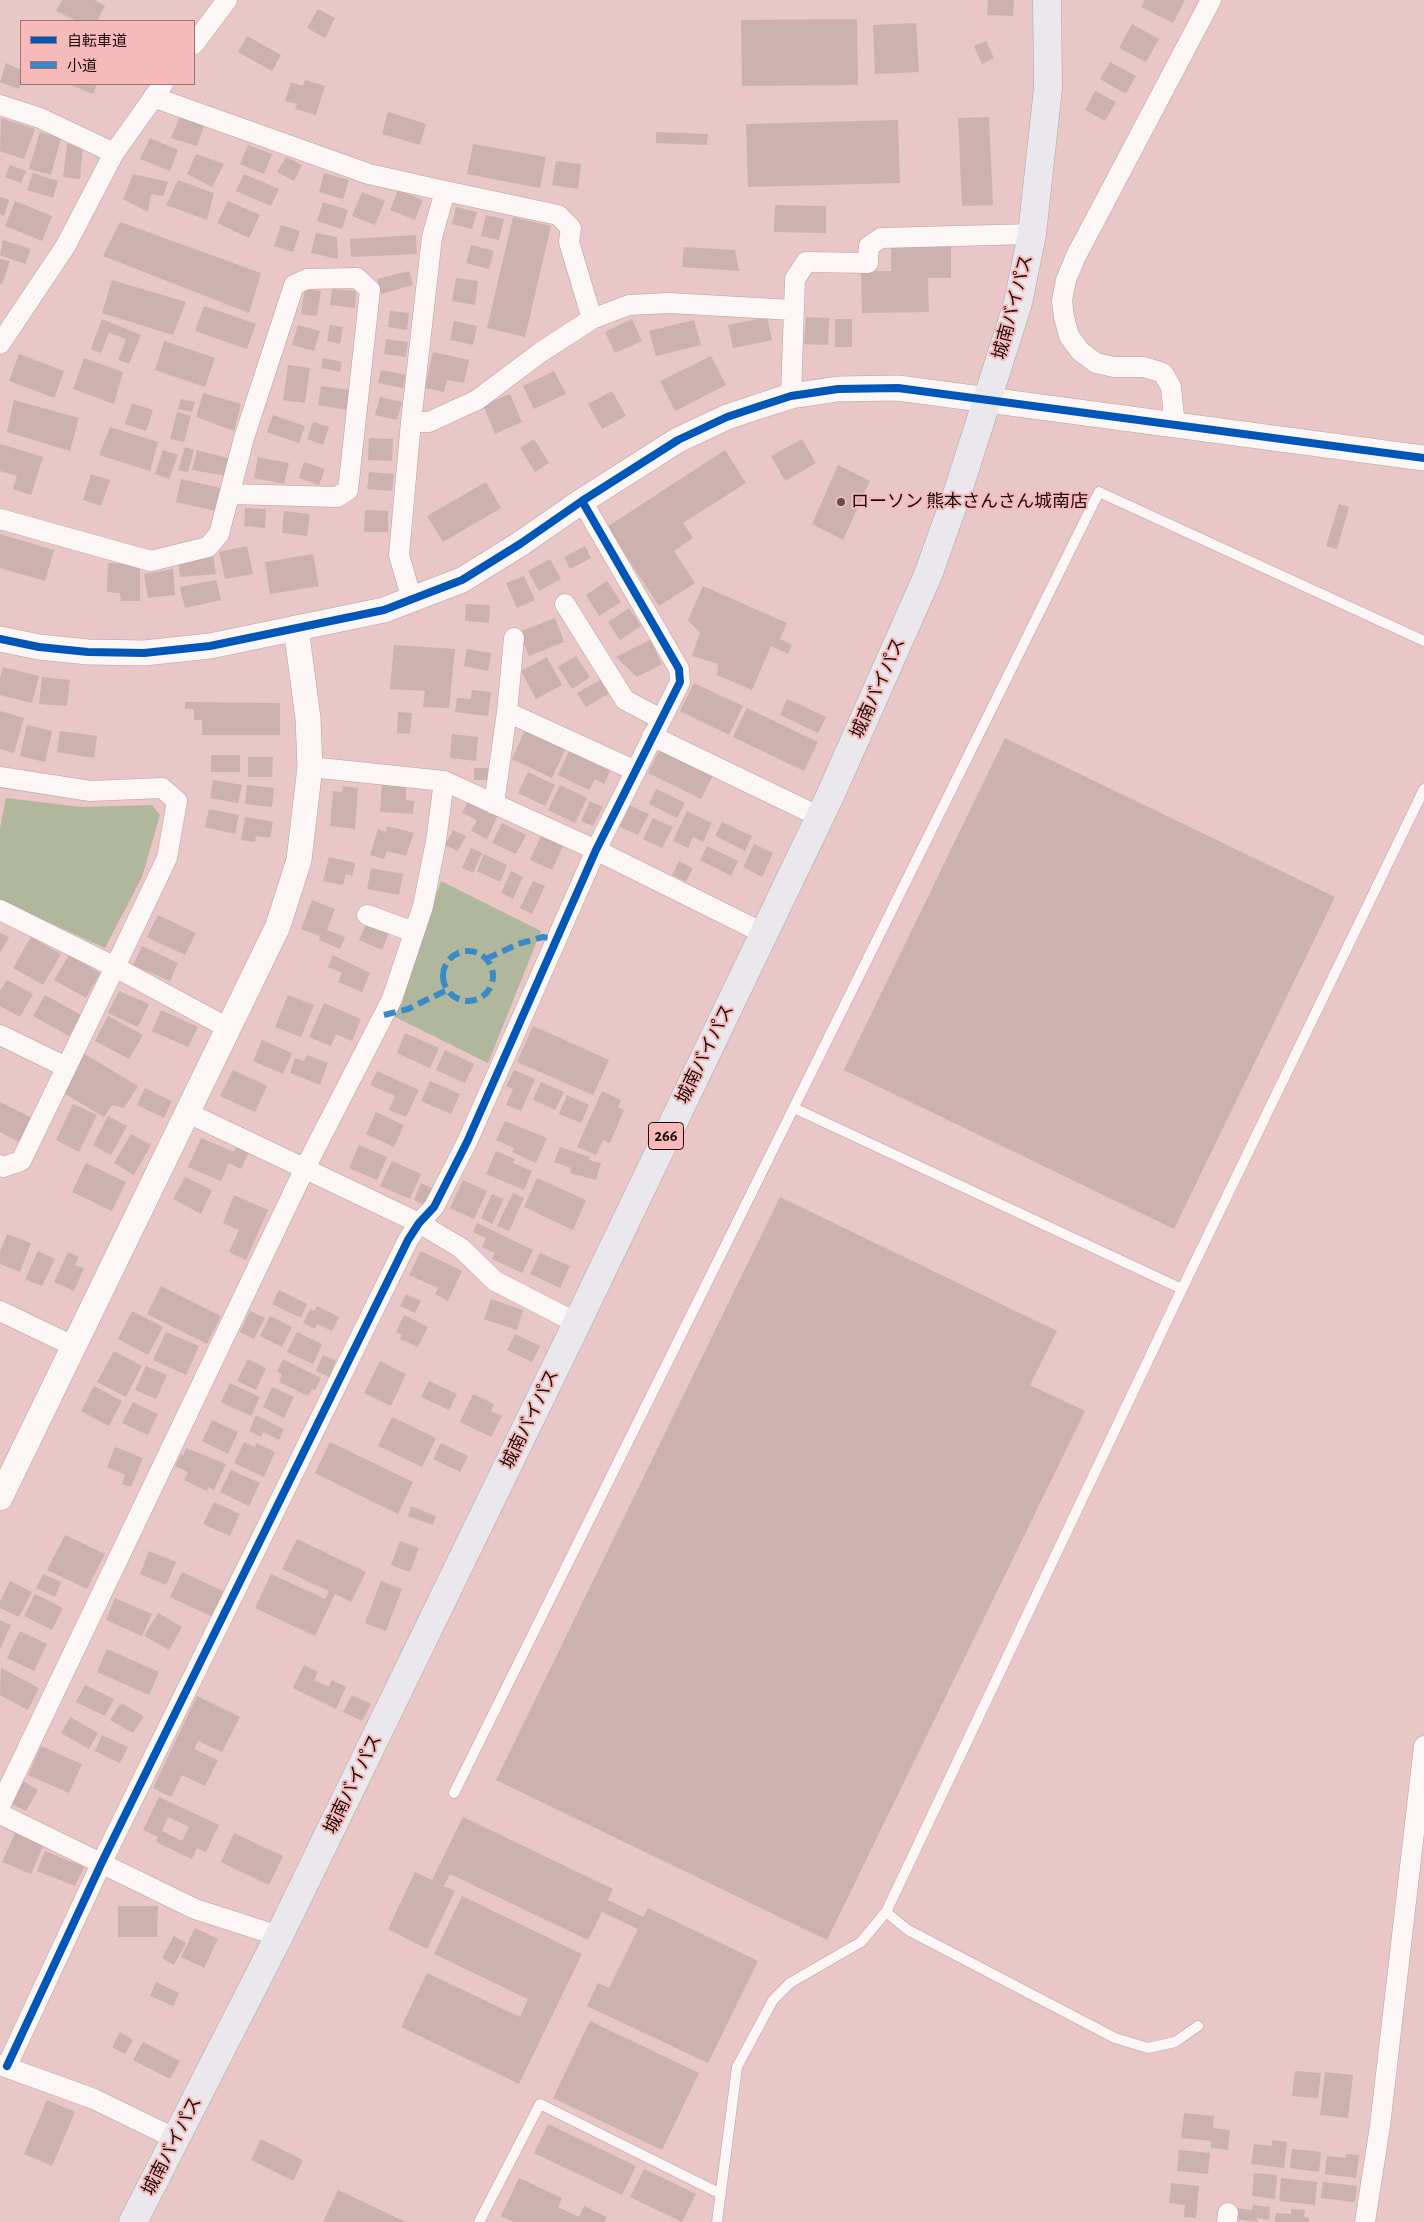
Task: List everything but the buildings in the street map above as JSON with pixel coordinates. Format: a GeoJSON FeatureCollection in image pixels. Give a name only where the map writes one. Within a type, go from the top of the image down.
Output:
{"type":"FeatureCollection","features":[{"type":"Feature","properties":{"kind":"highway","name":"城南バイパス"},"geometry":{"type":"LineString","coordinates":[[133,2222],[279,1936],[577,1323],[820,817],[928,575],[958,491],[1018,303],[1032,234],[1048,88],[1047,0]]}},
{"type":"Feature","properties":{"kind":"street"},"geometry":{"type":"LineString","coordinates":[[195,43],[227,0]]}},
{"type":"Feature","properties":{"kind":"street"},"geometry":{"type":"LineString","coordinates":[[1175,426],[1171,387],[1163,373],[1144,367],[1114,367],[1096,363],[1080,351],[1069,336],[1062,301],[1066,280],[1076,256],[1211,0]]}},
{"type":"Feature","properties":{"kind":"street"},"geometry":{"type":"LineString","coordinates":[[0,344],[65,247],[114,153],[158,90],[370,174],[558,215],[571,228],[569,242],[592,319]]}},
{"type":"Feature","properties":{"kind":"street"},"geometry":{"type":"LineString","coordinates":[[0,105],[40,118],[114,153]]}},
{"type":"Feature","properties":{"kind":"street"},"geometry":{"type":"LineString","coordinates":[[412,600],[399,555],[411,422],[432,237],[446,191]]}},
{"type":"Feature","properties":{"kind":"street"},"geometry":{"type":"LineString","coordinates":[[792,396],[795,279],[806,262],[868,263],[869,246],[881,238],[1032,234]]}},
{"type":"Feature","properties":{"kind":"street"},"geometry":{"type":"LineString","coordinates":[[0,519],[151,561],[208,547],[219,534],[244,438],[294,285],[307,279],[357,278],[370,290],[348,490],[337,497],[230,494]]}},
{"type":"Feature","properties":{"kind":"street"},"geometry":{"type":"LineString","coordinates":[[411,422],[428,422],[477,400],[542,352],[592,319],[629,305],[669,304],[793,310]]}},
{"type":"Feature","properties":{"kind":"street"},"geometry":{"type":"LineString","coordinates":[[0,639],[39,647],[88,652],[144,653],[210,646],[384,610],[462,580],[678,440],[727,417],[792,396],[838,389],[898,388],[1424,458]]}},
{"type":"Feature","properties":{"kind":"street"},"geometry":{"type":"LineString","coordinates":[[176,2139],[94,2099],[3,2065],[408,1240],[419,1223],[434,1207],[467,1142],[596,850],[680,682],[679,669],[582,501]]}},
{"type":"Feature","properties":{"kind":"street"},"geometry":{"type":"LineString","coordinates":[[565,604],[625,700],[657,728],[820,817]]}},
{"type":"Feature","properties":{"kind":"street"},"geometry":{"type":"LineString","coordinates":[[0,1498],[278,926],[299,860],[310,767],[308,718],[296,628]]}},
{"type":"Feature","properties":{"kind":"street"},"geometry":{"type":"LineString","coordinates":[[494,804],[507,712],[514,638]]}},
{"type":"Feature","properties":{"kind":"street"},"geometry":{"type":"LineString","coordinates":[[507,712],[636,771]]}},
{"type":"Feature","properties":{"kind":"street"},"geometry":{"type":"LineString","coordinates":[[310,767],[444,781],[596,850],[763,933]]}},
{"type":"Feature","properties":{"kind":"street"},"geometry":{"type":"LineString","coordinates":[[0,777],[90,791],[162,788],[177,801],[167,858],[21,1161],[3,1167],[0,1165]]}},
{"type":"Feature","properties":{"kind":"street"},"geometry":{"type":"LineString","coordinates":[[0,1806],[304,1168],[392,999],[423,906],[434,850],[444,781]]}},
{"type":"Feature","properties":{"kind":"street"},"geometry":{"type":"LineString","coordinates":[[0,910],[115,967],[228,1028]]}},
{"type":"Feature","properties":{"kind":"street"},"geometry":{"type":"LineString","coordinates":[[367,915],[414,932]]}},
{"type":"Feature","properties":{"kind":"street"},"geometry":{"type":"LineString","coordinates":[[0,1035],[66,1067]]}},
{"type":"Feature","properties":{"kind":"street"},"geometry":{"type":"LineString","coordinates":[[186,1112],[419,1223],[461,1248],[495,1281],[577,1323]]}},
{"type":"Feature","properties":{"kind":"street"},"geometry":{"type":"LineString","coordinates":[[0,1311],[74,1346]]}},
{"type":"Feature","properties":{"kind":"street"},"geometry":{"type":"LineString","coordinates":[[1365,2222],[1380,2126],[1423,1770],[1424,1746]]}},
{"type":"Feature","properties":{"kind":"street"},"geometry":{"type":"LineString","coordinates":[[0,1814],[102,1862],[195,1909],[279,1936]]}},
{"type":"Feature","properties":{"kind":"lane"},"geometry":{"type":"LineString","coordinates":[[454,1793],[1099,492],[1424,641]]}},
{"type":"Feature","properties":{"kind":"lane"},"geometry":{"type":"LineString","coordinates":[[717,2222],[737,2067],[773,2000],[790,1983],[862,1942],[886,1912],[1182,1289],[1424,789]]}},
{"type":"Feature","properties":{"kind":"lane"},"geometry":{"type":"LineString","coordinates":[[794,1108],[1182,1289]]}},
{"type":"Feature","properties":{"kind":"lane"},"geometry":{"type":"LineString","coordinates":[[886,1912],[908,1930],[1115,2038],[1148,2048],[1175,2042],[1198,2026]]}},
{"type":"Feature","properties":{"kind":"lane"},"geometry":{"type":"LineString","coordinates":[[479,2222],[540,2104],[721,2194]]}},
{"type":"Feature","properties":{"kind":"green space"},"geometry":{"type":"Polygon","coordinates":[[[6,798],[81,807],[152,805],[160,815],[142,877],[105,948],[0,900],[0,828],[6,798]]]}},
{"type":"Feature","properties":{"kind":"green space"},"geometry":{"type":"Polygon","coordinates":[[[441,881],[541,931],[488,1063],[395,1017],[441,881]]]}},
{"type":"Feature","properties":{"kind":"marked path"},"geometry":{"type":"LineString","coordinates":[[486,959],[518,944],[543,937],[557,939]]}},
{"type":"Feature","properties":{"kind":"marked path"},"geometry":{"type":"LineString","coordinates":[[468,951],[477,953],[488,962],[493,976],[491,985],[482,996],[468,1001],[459,999],[448,990],[443,976],[445,967],[454,956],[468,951]]}},
{"type":"Feature","properties":{"kind":"marked path"},"geometry":{"type":"LineString","coordinates":[[384,1015],[408,1009],[447,990]]}},
{"type":"Feature","properties":{"kind":"cycle path"},"geometry":{"type":"LineString","coordinates":[[0,639],[39,647],[88,652],[144,653],[210,646],[384,610],[462,580],[678,440],[727,417],[791,396],[838,389],[898,388],[1424,458]]}},
{"type":"Feature","properties":{"kind":"cycle path"},"geometry":{"type":"LineString","coordinates":[[7,2066],[102,1862],[408,1240],[419,1223],[434,1207],[467,1142],[596,850],[680,682],[679,669],[582,501]]}},
{"type":"Feature","properties":{"kind":"place","name":"ローソン 熊本さんさん城南店"},"geometry":{"type":"Point","coordinates":[841,502]}}]}
